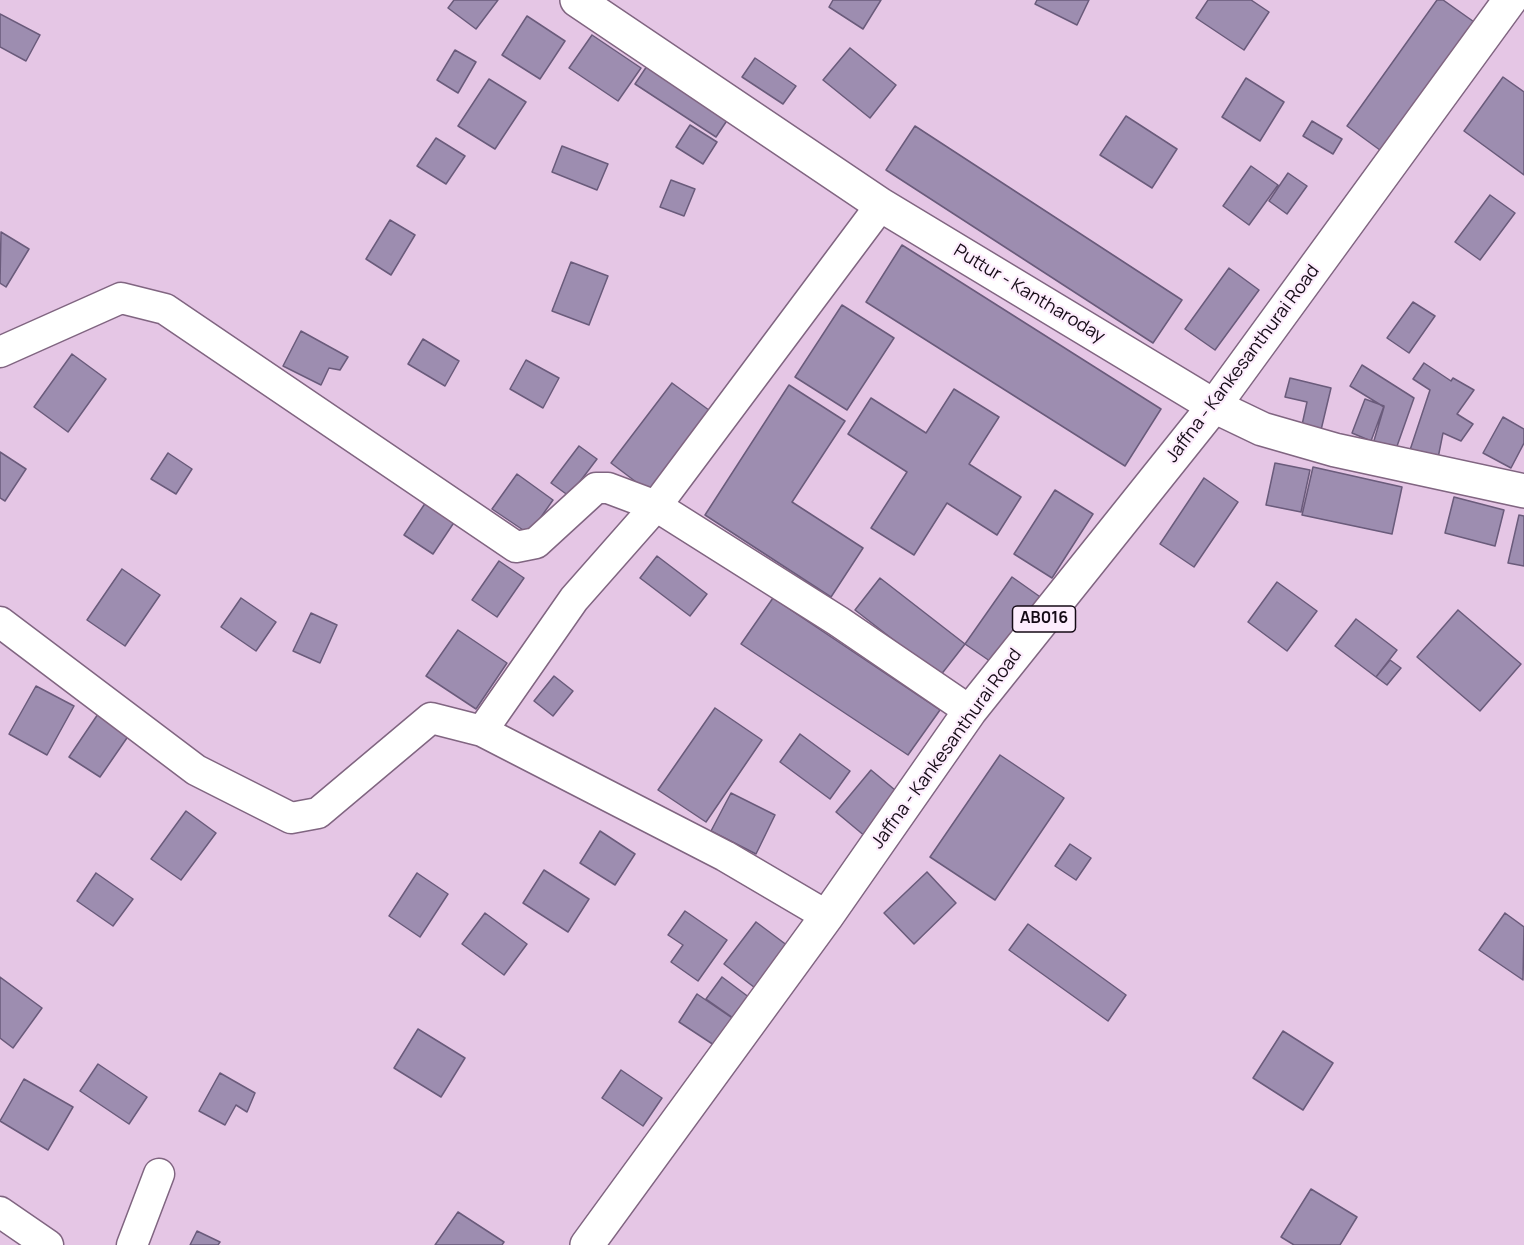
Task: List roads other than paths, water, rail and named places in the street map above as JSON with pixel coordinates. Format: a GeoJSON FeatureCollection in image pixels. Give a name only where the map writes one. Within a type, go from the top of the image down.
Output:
{"type":"FeatureCollection","features":[{"type":"Feature","properties":{"kind":"main road","name":"Puttur - Kantharoday"},"geometry":{"type":"LineString","coordinates":[[577,0],[881,205],[1214,406],[1263,429],[1335,450],[1524,491]]}},
{"type":"Feature","properties":{"kind":"main road","name":"Jaffna - Kankesanthurai Road"},"geometry":{"type":"LineString","coordinates":[[587,1245],[827,916],[970,711],[1214,406],[1510,0]]}},
{"type":"Feature","properties":{"kind":"street"},"geometry":{"type":"LineString","coordinates":[[482,731],[574,599],[656,506],[881,205]]}},
{"type":"Feature","properties":{"kind":"street"},"geometry":{"type":"LineString","coordinates":[[0,352],[121,298],[165,309],[516,547],[536,543],[596,488],[608,488],[656,506],[838,621],[970,711]]}},
{"type":"Feature","properties":{"kind":"street"},"geometry":{"type":"LineString","coordinates":[[0,622],[196,770],[291,818],[318,813],[431,718],[482,731],[725,856],[827,916]]}},
{"type":"Feature","properties":{"kind":"street"},"geometry":{"type":"LineString","coordinates":[[132,1245],[159,1174]]}},
{"type":"Feature","properties":{"kind":"street"},"geometry":{"type":"LineString","coordinates":[[0,1212],[48,1245]]}}]}
